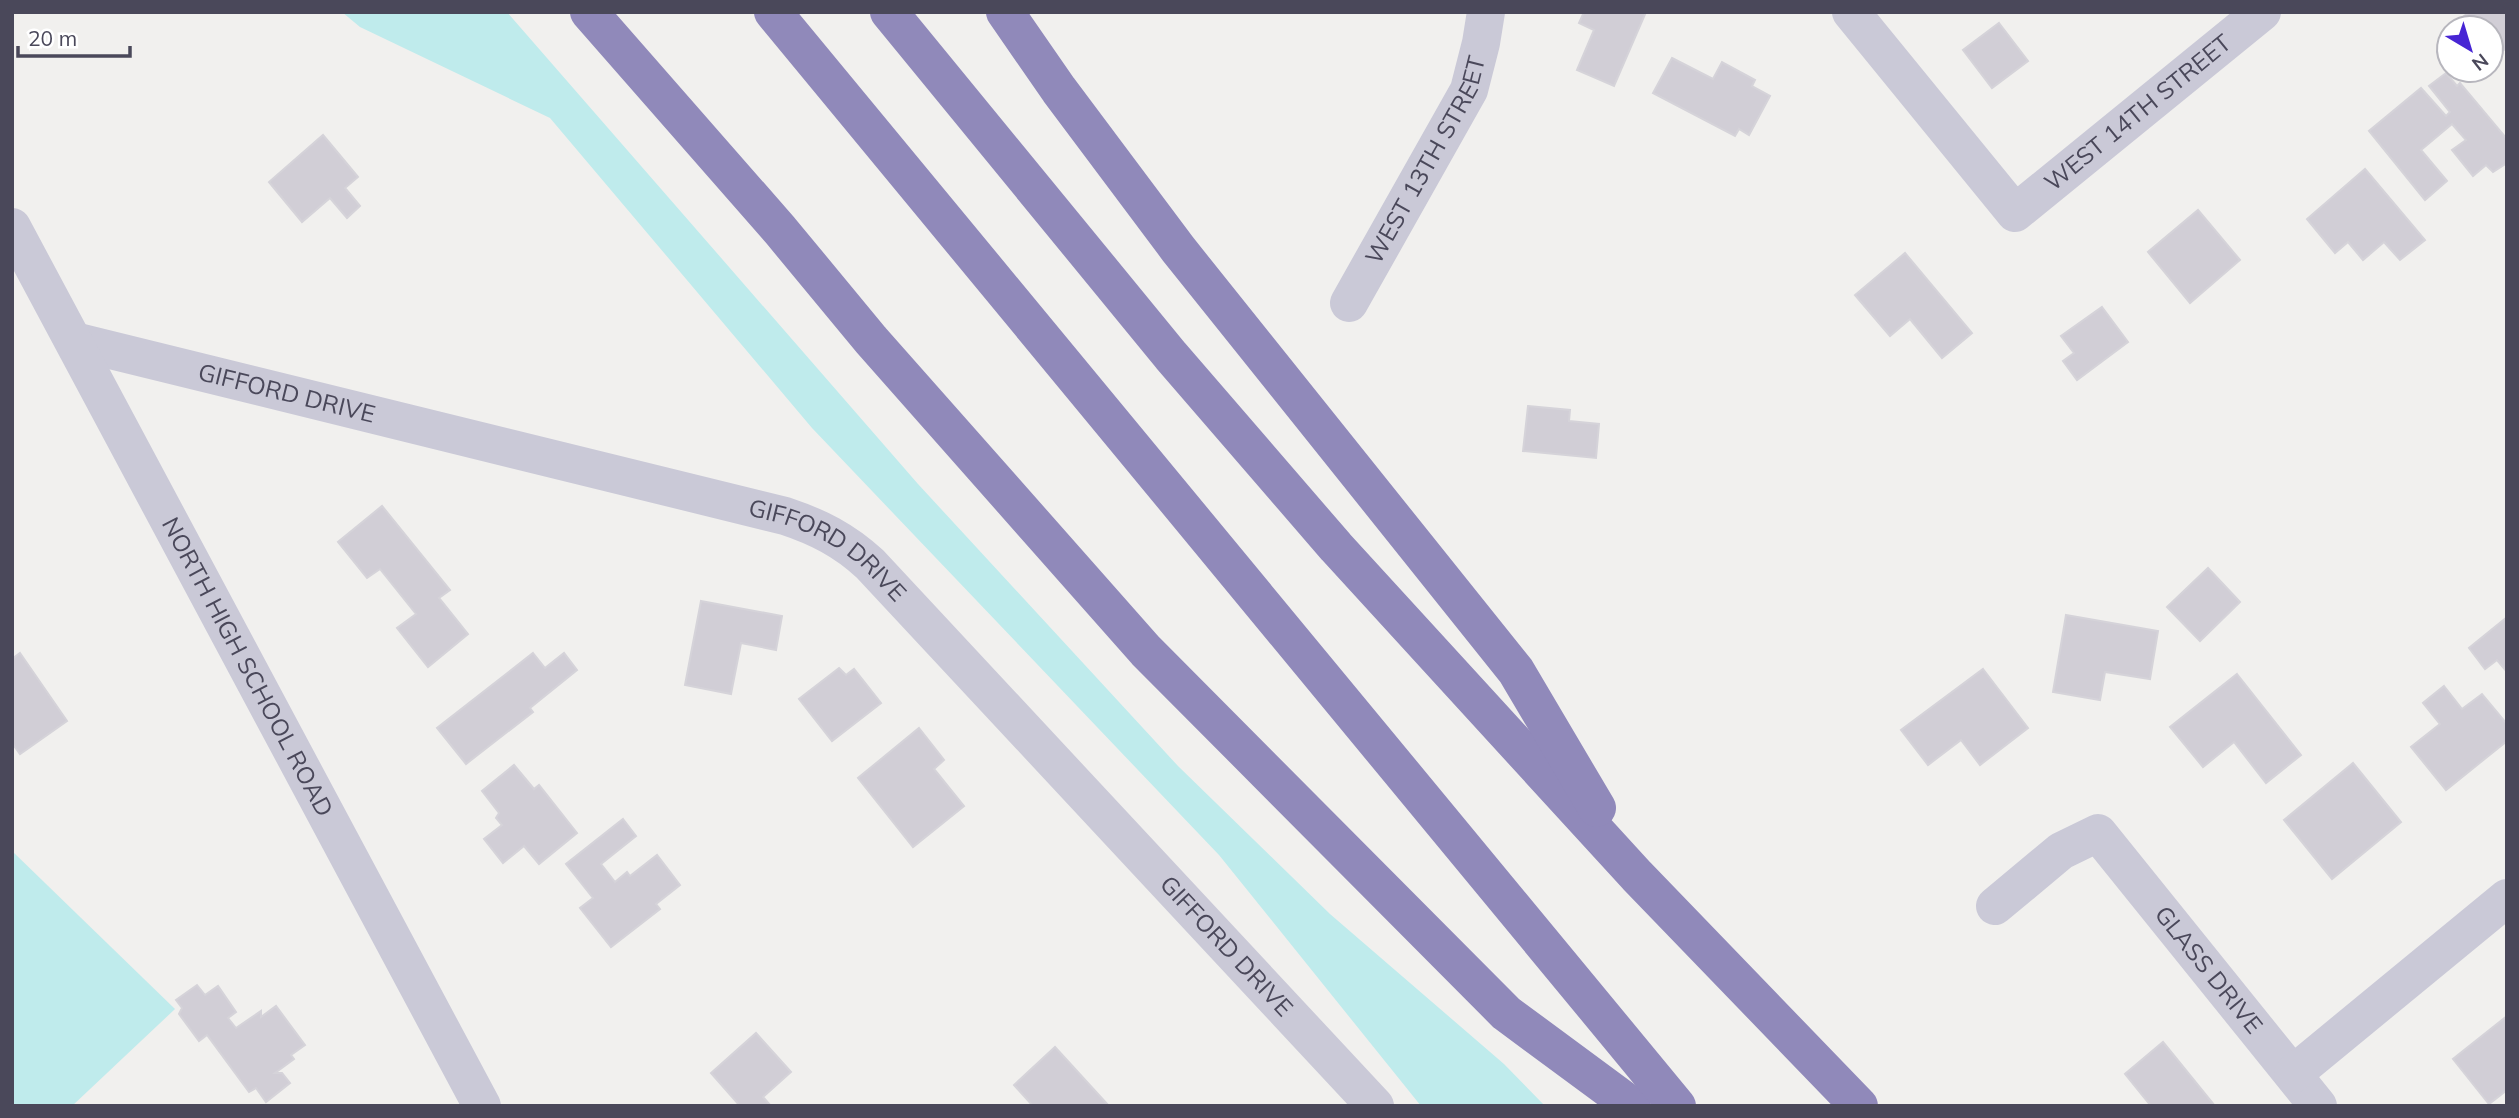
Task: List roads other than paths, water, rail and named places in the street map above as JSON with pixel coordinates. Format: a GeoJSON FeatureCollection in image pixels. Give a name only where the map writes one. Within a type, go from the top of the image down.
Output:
{"type":"FeatureCollection","features":[{"type":"Feature","properties":{"kind":"highway"},"geometry":{"type":"LineString","coordinates":[[589,12],[780,230],[871,340],[1146,651],[1506,1013],[1632,1106]]}},
{"type":"Feature","properties":{"kind":"highway"},"geometry":{"type":"LineString","coordinates":[[773,12],[1677,1106]]}},
{"type":"Feature","properties":{"kind":"highway"},"geometry":{"type":"LineString","coordinates":[[889,12],[1171,356],[1336,547],[1637,876],[1859,1106]]}},
{"type":"Feature","properties":{"kind":"highway"},"geometry":{"type":"LineString","coordinates":[[1005,12],[1059,90],[1178,249],[1516,671],[1637,876]]}},
{"type":"Feature","properties":{"kind":"street","name":"WEST 13TH STREET"},"geometry":{"type":"LineString","coordinates":[[1349,303],[1469,90],[1482,43],[1486,12]]}},
{"type":"Feature","properties":{"kind":"street","name":"WEST 14TH STREET"},"geometry":{"type":"LineString","coordinates":[[1851,12],[2015,213],[2262,12]]}},
{"type":"Feature","properties":{"kind":"street","name":"NORTH HIGH SCHOOL ROAD"},"geometry":{"type":"LineString","coordinates":[[12,227],[482,1106]]}},
{"type":"Feature","properties":{"kind":"street","name":"GIFFORD DRIVE"},"geometry":{"type":"LineString","coordinates":[[74,341],[785,516],[831,534],[870,564],[1375,1106]]}},
{"type":"Feature","properties":{"kind":"street","name":"GLASS DRIVE"},"geometry":{"type":"LineString","coordinates":[[1995,906],[2061,851],[2098,834],[2318,1106]]}},
{"type":"Feature","properties":{"kind":"street"},"geometry":{"type":"LineString","coordinates":[[2293,1074],[2507,898]]}}]}
